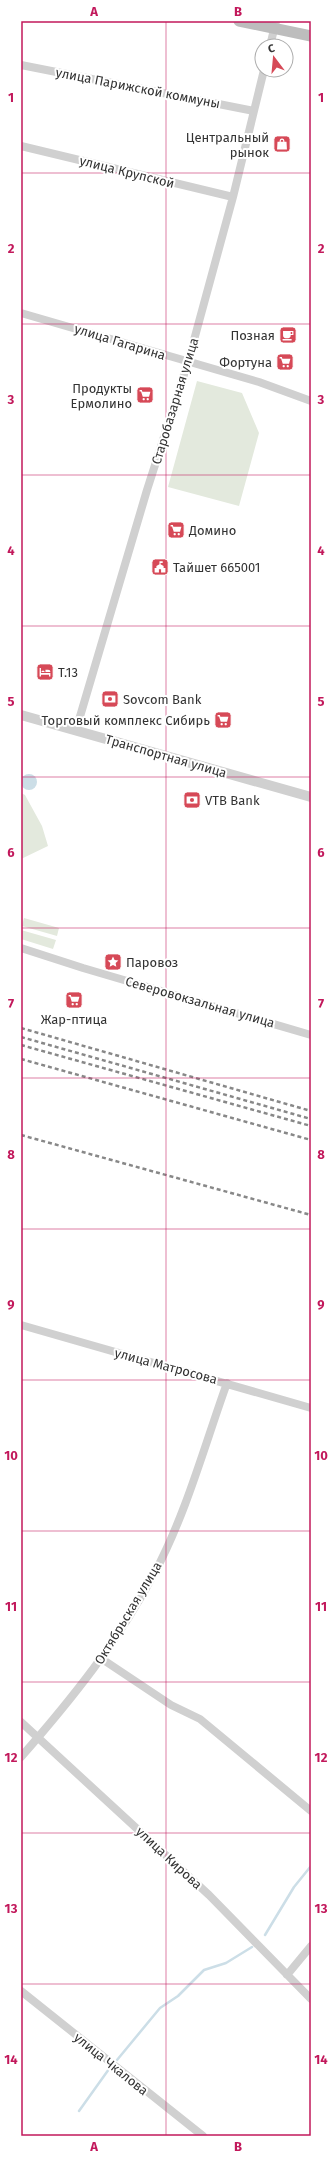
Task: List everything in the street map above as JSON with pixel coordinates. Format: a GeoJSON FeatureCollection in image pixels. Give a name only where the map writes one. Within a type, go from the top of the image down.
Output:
{"type":"FeatureCollection","features":[{"type":"Feature","properties":{"kind":"main road"},"geometry":{"type":"LineString","coordinates":[[239,21],[276,25],[311,36]]}},
{"type":"Feature","properties":{"kind":"street"},"geometry":{"type":"LineString","coordinates":[[272,38],[276,25]]}},
{"type":"Feature","properties":{"kind":"street","name":"улица Парижской коммуны"},"geometry":{"type":"LineString","coordinates":[[21,65],[254,111]]}},
{"type":"Feature","properties":{"kind":"street","name":"Старобазарная улица"},"geometry":{"type":"LineString","coordinates":[[76,730],[147,490],[188,362],[233,197],[262,78]]}},
{"type":"Feature","properties":{"kind":"street","name":"улица Крупской"},"geometry":{"type":"LineString","coordinates":[[21,146],[233,197]]}},
{"type":"Feature","properties":{"kind":"street","name":"улица Гагарина"},"geometry":{"type":"LineString","coordinates":[[21,313],[259,382],[311,401]]}},
{"type":"Feature","properties":{"kind":"street","name":"Транспортная улица"},"geometry":{"type":"LineString","coordinates":[[21,715],[311,797]]}},
{"type":"Feature","properties":{"kind":"street","name":"Северовокзальная улица"},"geometry":{"type":"LineString","coordinates":[[21,948],[311,1035]]}},
{"type":"Feature","properties":{"kind":"street","name":"улица Матросова"},"geometry":{"type":"LineString","coordinates":[[21,1324],[227,1382],[311,1408]]}},
{"type":"Feature","properties":{"kind":"street","name":"Октябрьская улица"},"geometry":{"type":"LineString","coordinates":[[21,1757],[102,1659],[155,1572],[186,1499],[227,1382]]}},
{"type":"Feature","properties":{"kind":"street"},"geometry":{"type":"LineString","coordinates":[[102,1659],[171,1705],[200,1719],[311,1811]]}},
{"type":"Feature","properties":{"kind":"street","name":"улица Кирова"},"geometry":{"type":"LineString","coordinates":[[21,1722],[210,1895],[311,1999]]}},
{"type":"Feature","properties":{"kind":"street"},"geometry":{"type":"LineString","coordinates":[[287,1975],[311,1946]]}},
{"type":"Feature","properties":{"kind":"street","name":"улица Чкалова"},"geometry":{"type":"LineString","coordinates":[[21,1991],[203,2136]]}},
{"type":"Feature","properties":{"kind":"shaded area"},"geometry":{"type":"Polygon","coordinates":[[[197,381],[242,393],[259,433],[239,506],[168,487],[197,381]]]}},
{"type":"Feature","properties":{"kind":"shaded area"},"geometry":{"type":"Polygon","coordinates":[[[29,774],[35,776],[37,782],[35,788],[29,790],[23,788],[21,782],[23,776],[29,774]]]}},
{"type":"Feature","properties":{"kind":"shaded area"},"geometry":{"type":"Polygon","coordinates":[[[21,793],[25,795],[42,826],[48,846],[21,859],[21,793]]]}},
{"type":"Feature","properties":{"kind":"shaded area"},"geometry":{"type":"Polygon","coordinates":[[[24,918],[59,928],[57,936],[22,926],[24,918]]]}},
{"type":"Feature","properties":{"kind":"shaded area"},"geometry":{"type":"Polygon","coordinates":[[[21,930],[56,940],[53,949],[21,939],[21,930]]]}},
{"type":"Feature","properties":{"kind":"waterway"},"geometry":{"type":"LineString","coordinates":[[265,1935],[294,1887],[311,1866]]}},
{"type":"Feature","properties":{"kind":"waterway"},"geometry":{"type":"LineString","coordinates":[[117,2060],[160,2008],[178,1996],[204,1970],[226,1963],[252,1947]]}},
{"type":"Feature","properties":{"kind":"waterway"},"geometry":{"type":"LineString","coordinates":[[79,2111],[109,2069]]}},
{"type":"Feature","properties":{"kind":"railway"},"geometry":{"type":"LineString","coordinates":[[21,1028],[311,1111]]}},
{"type":"Feature","properties":{"kind":"railway"},"geometry":{"type":"LineString","coordinates":[[21,1037],[311,1119]]}},
{"type":"Feature","properties":{"kind":"railway"},"geometry":{"type":"LineString","coordinates":[[21,1045],[311,1126]]}},
{"type":"Feature","properties":{"kind":"railway"},"geometry":{"type":"LineString","coordinates":[[21,1059],[311,1140]]}},
{"type":"Feature","properties":{"kind":"railway"},"geometry":{"type":"LineString","coordinates":[[21,1135],[311,1215]]}},
{"type":"Feature","properties":{"kind":"place","name":"Центральный рынок"},"geometry":{"type":"Point","coordinates":[282,144]}},
{"type":"Feature","properties":{"kind":"place","name":"Позная"},"geometry":{"type":"Point","coordinates":[288,335]}},
{"type":"Feature","properties":{"kind":"place","name":"Фортуна"},"geometry":{"type":"Point","coordinates":[285,362]}},
{"type":"Feature","properties":{"kind":"place","name":"Продукты Ермолино"},"geometry":{"type":"Point","coordinates":[145,395]}},
{"type":"Feature","properties":{"kind":"place","name":"Домино"},"geometry":{"type":"Point","coordinates":[176,530]}},
{"type":"Feature","properties":{"kind":"place","name":"Тайшет 665001"},"geometry":{"type":"Point","coordinates":[160,567]}},
{"type":"Feature","properties":{"kind":"place","name":"T.13"},"geometry":{"type":"Point","coordinates":[45,672]}},
{"type":"Feature","properties":{"kind":"place","name":"Sovcom Bank"},"geometry":{"type":"Point","coordinates":[110,699]}},
{"type":"Feature","properties":{"kind":"place","name":"Торговый комплекс Сибирь"},"geometry":{"type":"Point","coordinates":[223,720]}},
{"type":"Feature","properties":{"kind":"place","name":"VTB Bank"},"geometry":{"type":"Point","coordinates":[192,800]}},
{"type":"Feature","properties":{"kind":"place","name":"Паровоз"},"geometry":{"type":"Point","coordinates":[113,962]}},
{"type":"Feature","properties":{"kind":"place","name":"Жар-птица"},"geometry":{"type":"Point","coordinates":[74,1000]}}]}
